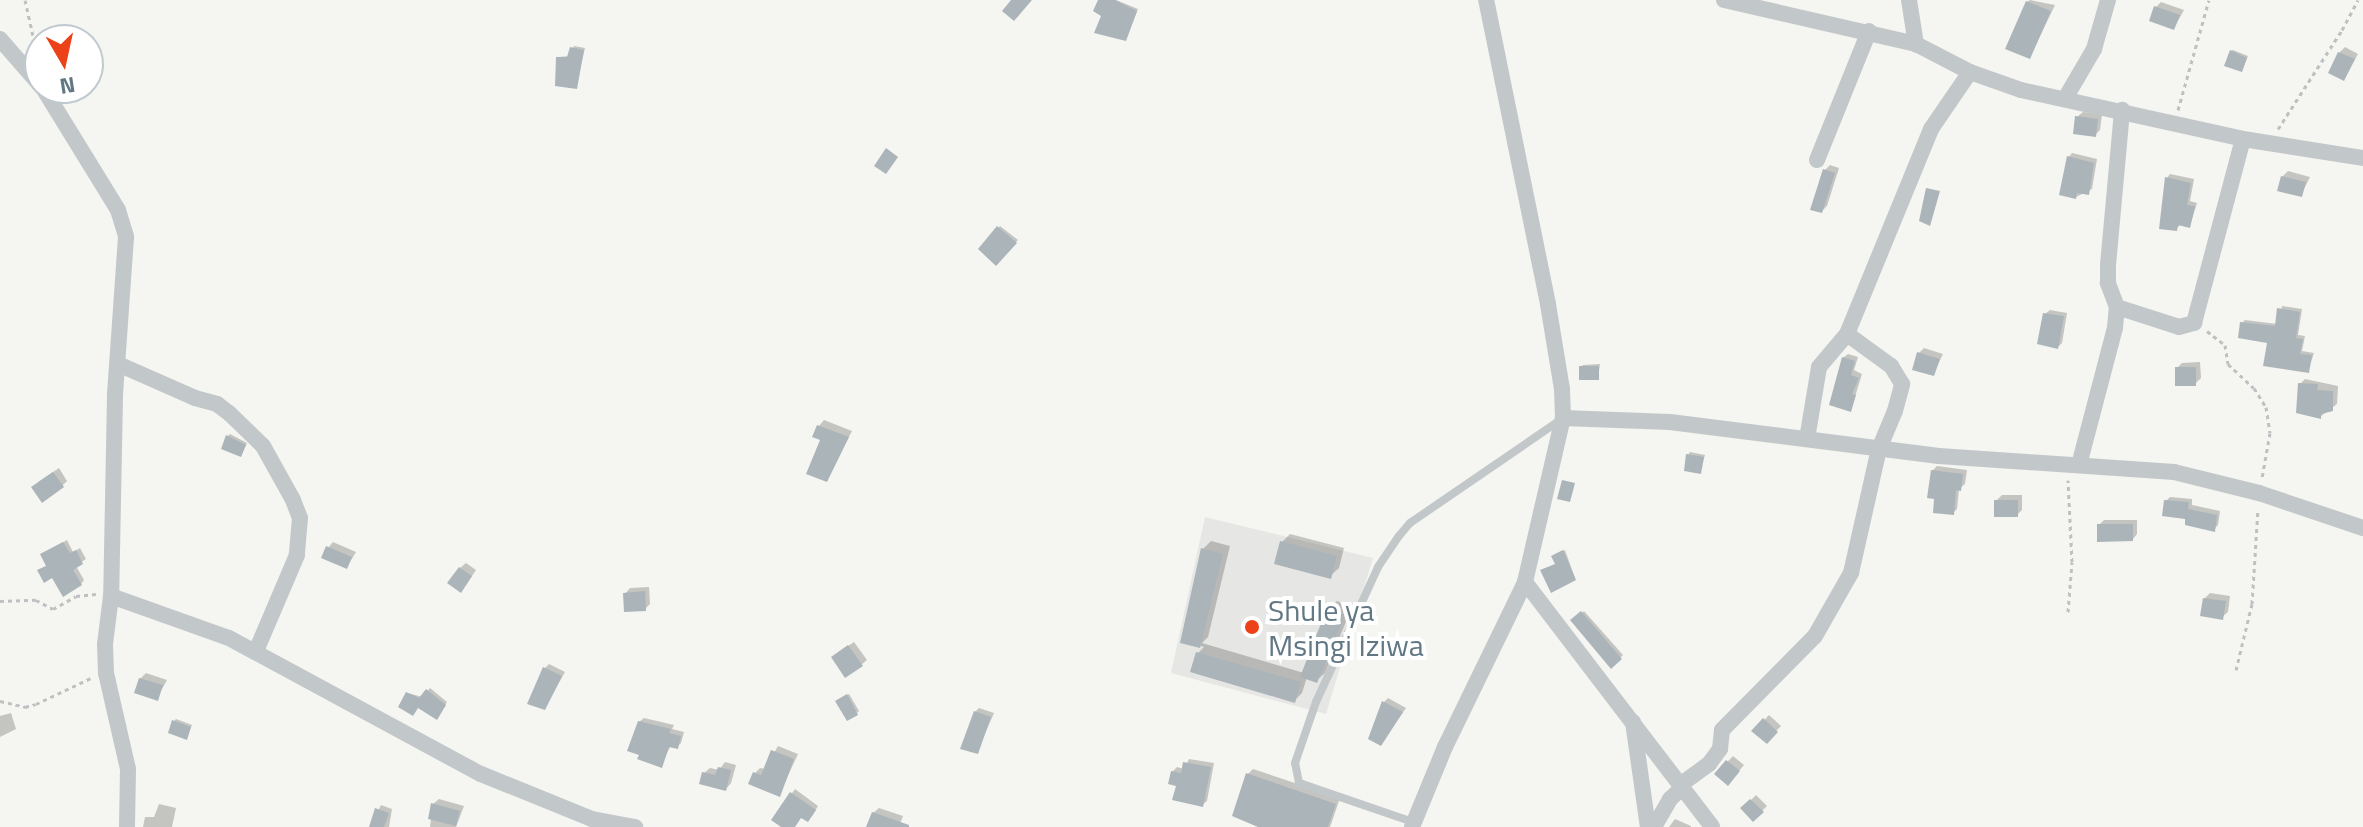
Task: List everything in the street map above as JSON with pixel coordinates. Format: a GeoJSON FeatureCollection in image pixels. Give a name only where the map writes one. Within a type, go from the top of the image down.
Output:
{"type":"FeatureCollection","features":[{"type":"Feature","properties":{"kind":"street"},"geometry":{"type":"LineString","coordinates":[[1412,825],[1445,747],[1525,582],[1563,418],[1562,389],[1548,304],[1486,0]]}},
{"type":"Feature","properties":{"kind":"street"},"geometry":{"type":"LineString","coordinates":[[1724,0],[1916,44],[1970,72],[2021,90],[2066,97],[2174,125],[2268,144],[2363,158]]}},
{"type":"Feature","properties":{"kind":"street"},"geometry":{"type":"LineString","coordinates":[[1909,0],[1916,44]]}},
{"type":"Feature","properties":{"kind":"street"},"geometry":{"type":"LineString","coordinates":[[2066,97],[2094,49],[2108,0]]}},
{"type":"Feature","properties":{"kind":"street"},"geometry":{"type":"LineString","coordinates":[[1817,160],[1869,31]]}},
{"type":"Feature","properties":{"kind":"street"},"geometry":{"type":"LineString","coordinates":[[0,39],[24,67]]}},
{"type":"Feature","properties":{"kind":"street"},"geometry":{"type":"LineString","coordinates":[[1807,439],[1819,367],[1847,334],[1931,129],[1970,72]]}},
{"type":"Feature","properties":{"kind":"street"},"geometry":{"type":"LineString","coordinates":[[52,104],[123,222],[126,277],[109,541],[111,596],[106,634],[106,673],[128,769],[127,827]]}},
{"type":"Feature","properties":{"kind":"street"},"geometry":{"type":"LineString","coordinates":[[2073,464],[2112,345],[2117,307],[2108,283],[2108,265],[2122,110]]}},
{"type":"Feature","properties":{"kind":"street"},"geometry":{"type":"LineString","coordinates":[[2117,307],[2179,327],[2194,323],[2243,139]]}},
{"type":"Feature","properties":{"kind":"street"},"geometry":{"type":"LineString","coordinates":[[1654,827],[1665,806],[1681,787],[1709,764],[1720,749],[1722,730],[1825,623],[1857,554],[1879,449],[1901,394],[1901,379],[1891,366],[1847,334]]}},
{"type":"Feature","properties":{"kind":"street"},"geometry":{"type":"LineString","coordinates":[[118,364],[195,398],[217,404],[229,413],[263,446],[293,500],[300,518],[297,555],[256,651]]}},
{"type":"Feature","properties":{"kind":"street"},"geometry":{"type":"LineString","coordinates":[[1563,418],[1670,422],[1879,449],[2174,472],[2259,493],[2363,528]]}},
{"type":"Feature","properties":{"kind":"street"},"geometry":{"type":"LineString","coordinates":[[1525,582],[1712,827]]}},
{"type":"Feature","properties":{"kind":"street"},"geometry":{"type":"LineString","coordinates":[[111,596],[171,615],[256,651],[481,774],[592,819],[635,827]]}},
{"type":"Feature","properties":{"kind":"street"},"geometry":{"type":"LineString","coordinates":[[1633,722],[1648,827]]}},
{"type":"Feature","properties":{"kind":"lane"},"geometry":{"type":"LineString","coordinates":[[1412,825],[1299,783],[1295,763],[1316,702],[1378,567],[1399,536],[1422,515],[1563,418]]}},
{"type":"Feature","properties":{"kind":"path"},"geometry":{"type":"LineString","coordinates":[[25,0],[30,24]]}},
{"type":"Feature","properties":{"kind":"path"},"geometry":{"type":"LineString","coordinates":[[2174,125],[2209,0]]}},
{"type":"Feature","properties":{"kind":"path"},"geometry":{"type":"LineString","coordinates":[[2268,144],[2358,0]]}},
{"type":"Feature","properties":{"kind":"path"},"geometry":{"type":"LineString","coordinates":[[2194,323],[2225,345],[2228,364],[2254,388],[2266,407],[2270,433],[2259,493],[2252,604],[2236,670]]}},
{"type":"Feature","properties":{"kind":"path"},"geometry":{"type":"LineString","coordinates":[[2068,612],[2073,464]]}},
{"type":"Feature","properties":{"kind":"path"},"geometry":{"type":"LineString","coordinates":[[0,601],[36,600],[53,609],[82,594],[111,596]]}},
{"type":"Feature","properties":{"kind":"path"},"geometry":{"type":"LineString","coordinates":[[0,701],[25,707],[106,673]]}},
{"type":"Feature","properties":{"kind":"shaded area"},"geometry":{"type":"Polygon","coordinates":[[[1205,517],[1373,558],[1326,714],[1171,673],[1205,517]]]}},
{"type":"Feature","properties":{"kind":"building"},"geometry":{"type":"Polygon","coordinates":[[[1011,0],[1032,0],[1014,21],[1002,11],[1011,0]]]}},
{"type":"Feature","properties":{"kind":"building"},"geometry":{"type":"Polygon","coordinates":[[[1098,0],[1115,0],[1137,11],[1126,41],[1094,33],[1101,16],[1093,11],[1098,0]]]}},
{"type":"Feature","properties":{"kind":"building"},"geometry":{"type":"Polygon","coordinates":[[[2026,1],[2051,11],[2030,59],[2005,49],[2026,1]]]}},
{"type":"Feature","properties":{"kind":"building"},"geometry":{"type":"Polygon","coordinates":[[[2154,6],[2180,15],[2174,30],[2149,21],[2154,6]]]}},
{"type":"Feature","properties":{"kind":"building"},"geometry":{"type":"Polygon","coordinates":[[[570,47],[584,50],[577,89],[555,86],[556,57],[567,57],[570,47]]]}},
{"type":"Feature","properties":{"kind":"building"},"geometry":{"type":"Polygon","coordinates":[[[2230,50],[2247,58],[2242,72],[2224,66],[2230,50]]]}},
{"type":"Feature","properties":{"kind":"building"},"geometry":{"type":"Polygon","coordinates":[[[2338,52],[2355,59],[2344,81],[2328,73],[2338,52]]]}},
{"type":"Feature","properties":{"kind":"building"},"geometry":{"type":"Polygon","coordinates":[[[2075,116],[2098,119],[2096,137],[2073,134],[2075,116]]]}},
{"type":"Feature","properties":{"kind":"building"},"geometry":{"type":"Polygon","coordinates":[[[886,148],[898,157],[886,174],[874,166],[886,148]]]}},
{"type":"Feature","properties":{"kind":"building"},"geometry":{"type":"Polygon","coordinates":[[[2067,156],[2094,163],[2089,195],[2077,193],[2076,199],[2059,195],[2067,156]]]}},
{"type":"Feature","properties":{"kind":"building"},"geometry":{"type":"Polygon","coordinates":[[[1823,169],[1835,173],[1822,213],[1810,210],[1823,169]]]}},
{"type":"Feature","properties":{"kind":"building"},"geometry":{"type":"Polygon","coordinates":[[[2281,176],[2306,182],[2302,197],[2277,191],[2281,176]]]}},
{"type":"Feature","properties":{"kind":"building"},"geometry":{"type":"Polygon","coordinates":[[[2165,177],[2191,183],[2187,205],[2195,206],[2190,228],[2178,225],[2177,231],[2159,229],[2165,177]]]}},
{"type":"Feature","properties":{"kind":"building"},"geometry":{"type":"Polygon","coordinates":[[[1926,188],[1940,191],[1930,226],[1919,221],[1926,188]]]}},
{"type":"Feature","properties":{"kind":"building"},"geometry":{"type":"Polygon","coordinates":[[[997,226],[1017,243],[996,266],[978,249],[997,226]]]}},
{"type":"Feature","properties":{"kind":"building"},"geometry":{"type":"Polygon","coordinates":[[[2277,308],[2300,312],[2296,338],[2303,339],[2300,354],[2312,355],[2309,373],[2263,366],[2267,343],[2238,338],[2240,322],[2275,326],[2277,308]]]}},
{"type":"Feature","properties":{"kind":"building"},"geometry":{"type":"Polygon","coordinates":[[[2043,313],[2064,316],[2058,349],[2037,344],[2043,313]]]}},
{"type":"Feature","properties":{"kind":"building"},"geometry":{"type":"Polygon","coordinates":[[[1917,352],[1940,359],[1934,376],[1912,370],[1917,352]]]}},
{"type":"Feature","properties":{"kind":"building"},"geometry":{"type":"Polygon","coordinates":[[[1842,357],[1855,361],[1851,375],[1859,378],[1852,394],[1856,395],[1851,412],[1829,405],[1842,357]]]}},
{"type":"Feature","properties":{"kind":"building"},"geometry":{"type":"Polygon","coordinates":[[[1579,366],[1599,366],[1599,380],[1579,380],[1579,366]]]}},
{"type":"Feature","properties":{"kind":"building"},"geometry":{"type":"Polygon","coordinates":[[[2175,367],[2196,367],[2196,386],[2175,386],[2175,367]]]}},
{"type":"Feature","properties":{"kind":"building"},"geometry":{"type":"Polygon","coordinates":[[[2298,383],[2318,384],[2317,390],[2333,391],[2333,411],[2321,414],[2321,419],[2296,413],[2298,383]]]}},
{"type":"Feature","properties":{"kind":"building"},"geometry":{"type":"Polygon","coordinates":[[[817,425],[849,437],[827,482],[806,474],[820,440],[812,437],[817,425]]]}},
{"type":"Feature","properties":{"kind":"building"},"geometry":{"type":"Polygon","coordinates":[[[226,435],[246,445],[241,457],[221,449],[226,435]]]}},
{"type":"Feature","properties":{"kind":"building"},"geometry":{"type":"Polygon","coordinates":[[[1686,454],[1704,457],[1701,474],[1684,471],[1686,454]]]}},
{"type":"Feature","properties":{"kind":"building"},"geometry":{"type":"Polygon","coordinates":[[[1931,470],[1963,474],[1961,491],[1956,490],[1954,515],[1933,513],[1934,499],[1927,498],[1931,470]]]}},
{"type":"Feature","properties":{"kind":"building"},"geometry":{"type":"Polygon","coordinates":[[[53,472],[64,487],[42,503],[31,487],[53,472]]]}},
{"type":"Feature","properties":{"kind":"building"},"geometry":{"type":"Polygon","coordinates":[[[1562,480],[1575,483],[1570,502],[1557,499],[1562,480]]]}},
{"type":"Feature","properties":{"kind":"building"},"geometry":{"type":"Polygon","coordinates":[[[1994,500],[2018,500],[2018,517],[1994,517],[1994,500]]]}},
{"type":"Feature","properties":{"kind":"building"},"geometry":{"type":"Polygon","coordinates":[[[2164,500],[2189,502],[2188,509],[2217,515],[2215,532],[2185,525],[2185,519],[2162,516],[2164,500]]]}},
{"type":"Feature","properties":{"kind":"building"},"geometry":{"type":"Polygon","coordinates":[[[2097,524],[2133,524],[2133,541],[2097,542],[2097,524]]]}},
{"type":"Feature","properties":{"kind":"building"},"geometry":{"type":"Polygon","coordinates":[[[1280,541],[1337,556],[1331,579],[1274,564],[1280,541]]]}},
{"type":"Feature","properties":{"kind":"building"},"geometry":{"type":"Polygon","coordinates":[[[63,542],[70,553],[76,550],[83,564],[73,570],[82,585],[63,597],[52,578],[44,583],[37,570],[46,566],[40,554],[63,542]]]}},
{"type":"Feature","properties":{"kind":"building"},"geometry":{"type":"Polygon","coordinates":[[[326,546],[352,557],[347,569],[321,558],[326,546]]]}},
{"type":"Feature","properties":{"kind":"building"},"geometry":{"type":"Polygon","coordinates":[[[1201,548],[1223,554],[1200,648],[1180,643],[1201,548]]]}},
{"type":"Feature","properties":{"kind":"building"},"geometry":{"type":"Polygon","coordinates":[[[1563,550],[1576,580],[1551,593],[1540,570],[1555,564],[1551,556],[1563,550]]]}},
{"type":"Feature","properties":{"kind":"building"},"geometry":{"type":"Polygon","coordinates":[[[459,567],[472,576],[461,593],[447,583],[459,567]]]}},
{"type":"Feature","properties":{"kind":"building"},"geometry":{"type":"Polygon","coordinates":[[[645,591],[646,611],[624,612],[623,593],[645,591]]]}},
{"type":"Feature","properties":{"kind":"building"},"geometry":{"type":"Polygon","coordinates":[[[2203,598],[2226,601],[2223,620],[2200,616],[2203,598]]]}},
{"type":"Feature","properties":{"kind":"building"},"geometry":{"type":"Polygon","coordinates":[[[1327,608],[1345,615],[1317,683],[1300,677],[1327,608]]]}},
{"type":"Feature","properties":{"kind":"building"},"geometry":{"type":"Polygon","coordinates":[[[1581,611],[1622,659],[1611,669],[1570,620],[1581,611]]]}},
{"type":"Feature","properties":{"kind":"building"},"geometry":{"type":"Polygon","coordinates":[[[848,645],[863,666],[845,678],[831,657],[848,645]]]}},
{"type":"Feature","properties":{"kind":"building"},"geometry":{"type":"Polygon","coordinates":[[[1196,652],[1301,682],[1295,703],[1190,672],[1196,652]]]}},
{"type":"Feature","properties":{"kind":"building"},"geometry":{"type":"Polygon","coordinates":[[[543,667],[562,676],[545,710],[527,704],[543,667]]]}},
{"type":"Feature","properties":{"kind":"building"},"geometry":{"type":"Polygon","coordinates":[[[139,678],[163,685],[158,701],[134,693],[139,678]]]}},
{"type":"Feature","properties":{"kind":"building"},"geometry":{"type":"Polygon","coordinates":[[[426,689],[446,705],[437,720],[418,708],[413,716],[398,707],[406,692],[419,698],[426,689]]]}},
{"type":"Feature","properties":{"kind":"building"},"geometry":{"type":"Polygon","coordinates":[[[847,694],[858,715],[847,721],[835,701],[847,694]]]}},
{"type":"Feature","properties":{"kind":"building"},"geometry":{"type":"Polygon","coordinates":[[[1382,701],[1403,712],[1381,746],[1368,739],[1382,701]]]}},
{"type":"Feature","properties":{"kind":"building"},"geometry":{"type":"Polygon","coordinates":[[[974,711],[991,717],[978,754],[960,749],[974,711]]]}},
{"type":"Feature","properties":{"kind":"building"},"geometry":{"type":"Polygon","coordinates":[[[1763,718],[1778,732],[1767,744],[1751,731],[1763,718]]]}},
{"type":"Feature","properties":{"kind":"building"},"geometry":{"type":"Polygon","coordinates":[[[172,720],[191,727],[187,740],[168,733],[172,720]]]}},
{"type":"Feature","properties":{"kind":"building"},"geometry":{"type":"Polygon","coordinates":[[[638,721],[671,729],[669,733],[681,736],[678,749],[669,747],[662,768],[637,759],[639,755],[627,751],[638,721]]]}},
{"type":"Feature","properties":{"kind":"building"},"geometry":{"type":"Polygon","coordinates":[[[771,750],[794,759],[780,797],[748,784],[753,772],[761,775],[771,750]]]}},
{"type":"Feature","properties":{"kind":"building"},"geometry":{"type":"Polygon","coordinates":[[[1726,760],[1740,771],[1728,786],[1714,774],[1726,760]]]}},
{"type":"Feature","properties":{"kind":"building"},"geometry":{"type":"Polygon","coordinates":[[[1183,762],[1211,767],[1203,807],[1172,800],[1176,786],[1168,784],[1171,771],[1181,773],[1183,762]]]}},
{"type":"Feature","properties":{"kind":"building"},"geometry":{"type":"Polygon","coordinates":[[[718,767],[731,770],[726,791],[699,784],[702,772],[715,775],[718,767]]]}},
{"type":"Feature","properties":{"kind":"building"},"geometry":{"type":"Polygon","coordinates":[[[1246,773],[1336,804],[1328,827],[1258,827],[1232,816],[1246,773]]]}},
{"type":"Feature","properties":{"kind":"building"},"geometry":{"type":"Polygon","coordinates":[[[790,792],[816,810],[808,822],[801,818],[795,827],[781,827],[771,820],[790,792]]]}},
{"type":"Feature","properties":{"kind":"building"},"geometry":{"type":"Polygon","coordinates":[[[1750,799],[1764,812],[1753,822],[1740,808],[1750,799]]]}},
{"type":"Feature","properties":{"kind":"building"},"geometry":{"type":"Polygon","coordinates":[[[431,803],[460,811],[456,826],[428,819],[431,803]]]}},
{"type":"Feature","properties":{"kind":"building"},"geometry":{"type":"Polygon","coordinates":[[[375,808],[389,813],[384,827],[369,827],[375,808]]]}},
{"type":"Feature","properties":{"kind":"building"},"geometry":{"type":"Polygon","coordinates":[[[872,812],[909,825],[909,827],[866,827],[872,812]]]}},
{"type":"Feature","properties":{"kind":"place","name":"Shule ya Msingi Iziwa"},"geometry":{"type":"Point","coordinates":[1252,627]}}]}
